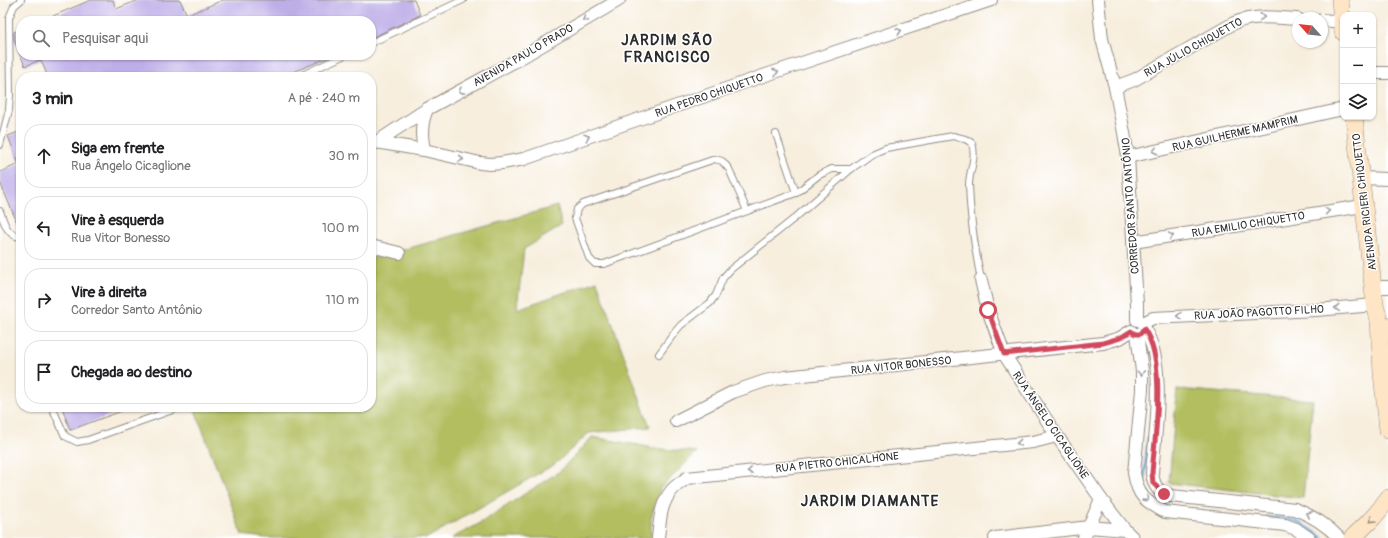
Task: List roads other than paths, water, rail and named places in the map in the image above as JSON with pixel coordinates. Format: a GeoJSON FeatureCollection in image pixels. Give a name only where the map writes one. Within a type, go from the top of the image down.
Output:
{"type":"FeatureCollection","features":[{"type":"Feature","properties":{"kind":"street","name":"AVENIDA PAULO PRADO"},"geometry":{"type":"LineString","coordinates":[[376,143],[427,110],[517,60],[619,0]]}},
{"type":"Feature","properties":{"kind":"street","name":"RUA PEDRO CHIQUETTO"},"geometry":{"type":"LineString","coordinates":[[376,144],[424,150],[455,158],[490,164],[524,159],[764,76],[991,0]]}},
{"type":"Feature","properties":{"kind":"street","name":"CORREDOR SANTO ANTÔNIO"},"geometry":{"type":"LineString","coordinates":[[1098,0],[1102,38],[1114,87],[1128,157],[1142,371],[1142,390],[1134,473],[1136,487],[1143,497],[1153,506],[1165,512],[1285,525],[1296,529],[1309,538]]}},
{"type":"Feature","properties":{"kind":"street"},"geometry":{"type":"LineString","coordinates":[[1340,0],[1341,12]]}},
{"type":"Feature","properties":{"kind":"street","name":"RUA JÚLIO CHIQUETTO"},"geometry":{"type":"LineString","coordinates":[[1114,87],[1134,80],[1234,22],[1244,18],[1261,17],[1292,19]]}},
{"type":"Feature","properties":{"kind":"street"},"geometry":{"type":"LineString","coordinates":[[1328,22],[1340,26]]}},
{"type":"Feature","properties":{"kind":"street"},"geometry":{"type":"LineString","coordinates":[[1376,72],[1388,72]]}},
{"type":"Feature","properties":{"kind":"street","name":"RUA GUILHERME MAMPRIM"},"geometry":{"type":"LineString","coordinates":[[1128,157],[1340,109]]}},
{"type":"Feature","properties":{"kind":"street"},"geometry":{"type":"LineString","coordinates":[[424,150],[421,131],[423,118],[427,110]]}},
{"type":"Feature","properties":{"kind":"street","name":"AVENIDA RICIERI CHIQUETTO"},"geometry":{"type":"LineString","coordinates":[[1354,120],[1363,206],[1381,287],[1382,373],[1388,430]]}},
{"type":"Feature","properties":{"kind":"street"},"geometry":{"type":"LineString","coordinates":[[398,146],[395,135],[400,126]]}},
{"type":"Feature","properties":{"kind":"street"},"geometry":{"type":"LineString","coordinates":[[1360,178],[1388,179]]}},
{"type":"Feature","properties":{"kind":"street","name":"RUA EMILIO CHIQUETTO"},"geometry":{"type":"LineString","coordinates":[[1133,242],[1363,206]]}},
{"type":"Feature","properties":{"kind":"street"},"geometry":{"type":"LineString","coordinates":[[376,247],[399,254]]}},
{"type":"Feature","properties":{"kind":"street","name":"RUA ÂNGELO CICAGLIONE"},"geometry":{"type":"LineString","coordinates":[[981,280],[988,310],[1004,354],[1057,436],[1101,499],[1129,534]]}},
{"type":"Feature","properties":{"kind":"street","name":"RUA JOÃO PAGOTTO FILHO"},"geometry":{"type":"LineString","coordinates":[[1138,327],[1153,318],[1316,310],[1381,319]]}},
{"type":"Feature","properties":{"kind":"street","name":"CORREDOR SANTO ANTÔNIO"},"geometry":{"type":"LineString","coordinates":[[1138,327],[1148,334],[1156,364],[1158,388],[1152,473],[1153,483],[1158,489],[1164,494],[1171,496],[1295,509],[1320,520],[1339,538]]}},
{"type":"Feature","properties":{"kind":"street","name":"RUA VITOR BONESSO"},"geometry":{"type":"LineString","coordinates":[[676,421],[734,392],[785,377],[1103,343],[1120,338],[1138,327]]}},
{"type":"Feature","properties":{"kind":"street","name":"RUA PIETRO CHICALHONE"},"geometry":{"type":"LineString","coordinates":[[658,538],[661,510],[666,499],[672,489],[687,478],[1033,442],[1057,436]]}},
{"type":"Feature","properties":{"kind":"street"},"geometry":{"type":"LineString","coordinates":[[1352,538],[1372,520],[1388,498]]}},
{"type":"Feature","properties":{"kind":"street"},"geometry":{"type":"LineString","coordinates":[[1086,533],[1101,499]]}},
{"type":"Feature","properties":{"kind":"street"},"geometry":{"type":"LineString","coordinates":[[995,538],[1086,533],[1129,534]]}},
{"type":"Feature","properties":{"kind":"lane"},"geometry":{"type":"LineString","coordinates":[[0,145],[10,95],[9,18],[14,6],[21,0]]}},
{"type":"Feature","properties":{"kind":"lane"},"geometry":{"type":"LineString","coordinates":[[376,41],[463,0]]}},
{"type":"Feature","properties":{"kind":"lane"},"geometry":{"type":"LineString","coordinates":[[309,72],[334,60]]}},
{"type":"Feature","properties":{"kind":"lane"},"geometry":{"type":"LineString","coordinates":[[776,134],[796,193]]}},
{"type":"Feature","properties":{"kind":"lane"},"geometry":{"type":"LineString","coordinates":[[659,354],[681,325],[710,303],[716,296],[723,278],[730,270],[851,170],[872,154],[886,148],[953,136],[965,139],[972,143],[974,151],[969,184],[977,258],[981,280]]}},
{"type":"Feature","properties":{"kind":"lane"},"geometry":{"type":"LineString","coordinates":[[747,211],[729,169],[722,161],[715,159],[583,204],[577,210],[575,218],[588,258],[595,264],[604,264],[796,193],[819,175],[832,169],[851,170]]}},
{"type":"Feature","properties":{"kind":"lane"},"geometry":{"type":"LineString","coordinates":[[0,211],[8,230],[16,236]]}},
{"type":"Feature","properties":{"kind":"lane"},"geometry":{"type":"LineString","coordinates":[[54,412],[65,436],[76,442],[88,440],[164,412]]}},
{"type":"Feature","properties":{"kind":"waterway"},"geometry":{"type":"LineString","coordinates":[[1148,438],[1144,481],[1149,497]]}},
{"type":"Feature","properties":{"kind":"waterway"},"geometry":{"type":"LineString","coordinates":[[1267,517],[1297,522],[1322,538]]}},
{"type":"Feature","properties":{"kind":"district","name":"JARDIM SÃO FRANCISCO"},"geometry":{"type":"Point","coordinates":[667,48]}},
{"type":"Feature","properties":{"kind":"district","name":"JARDIM DIAMANTE"},"geometry":{"type":"Point","coordinates":[870,501]}}]}
